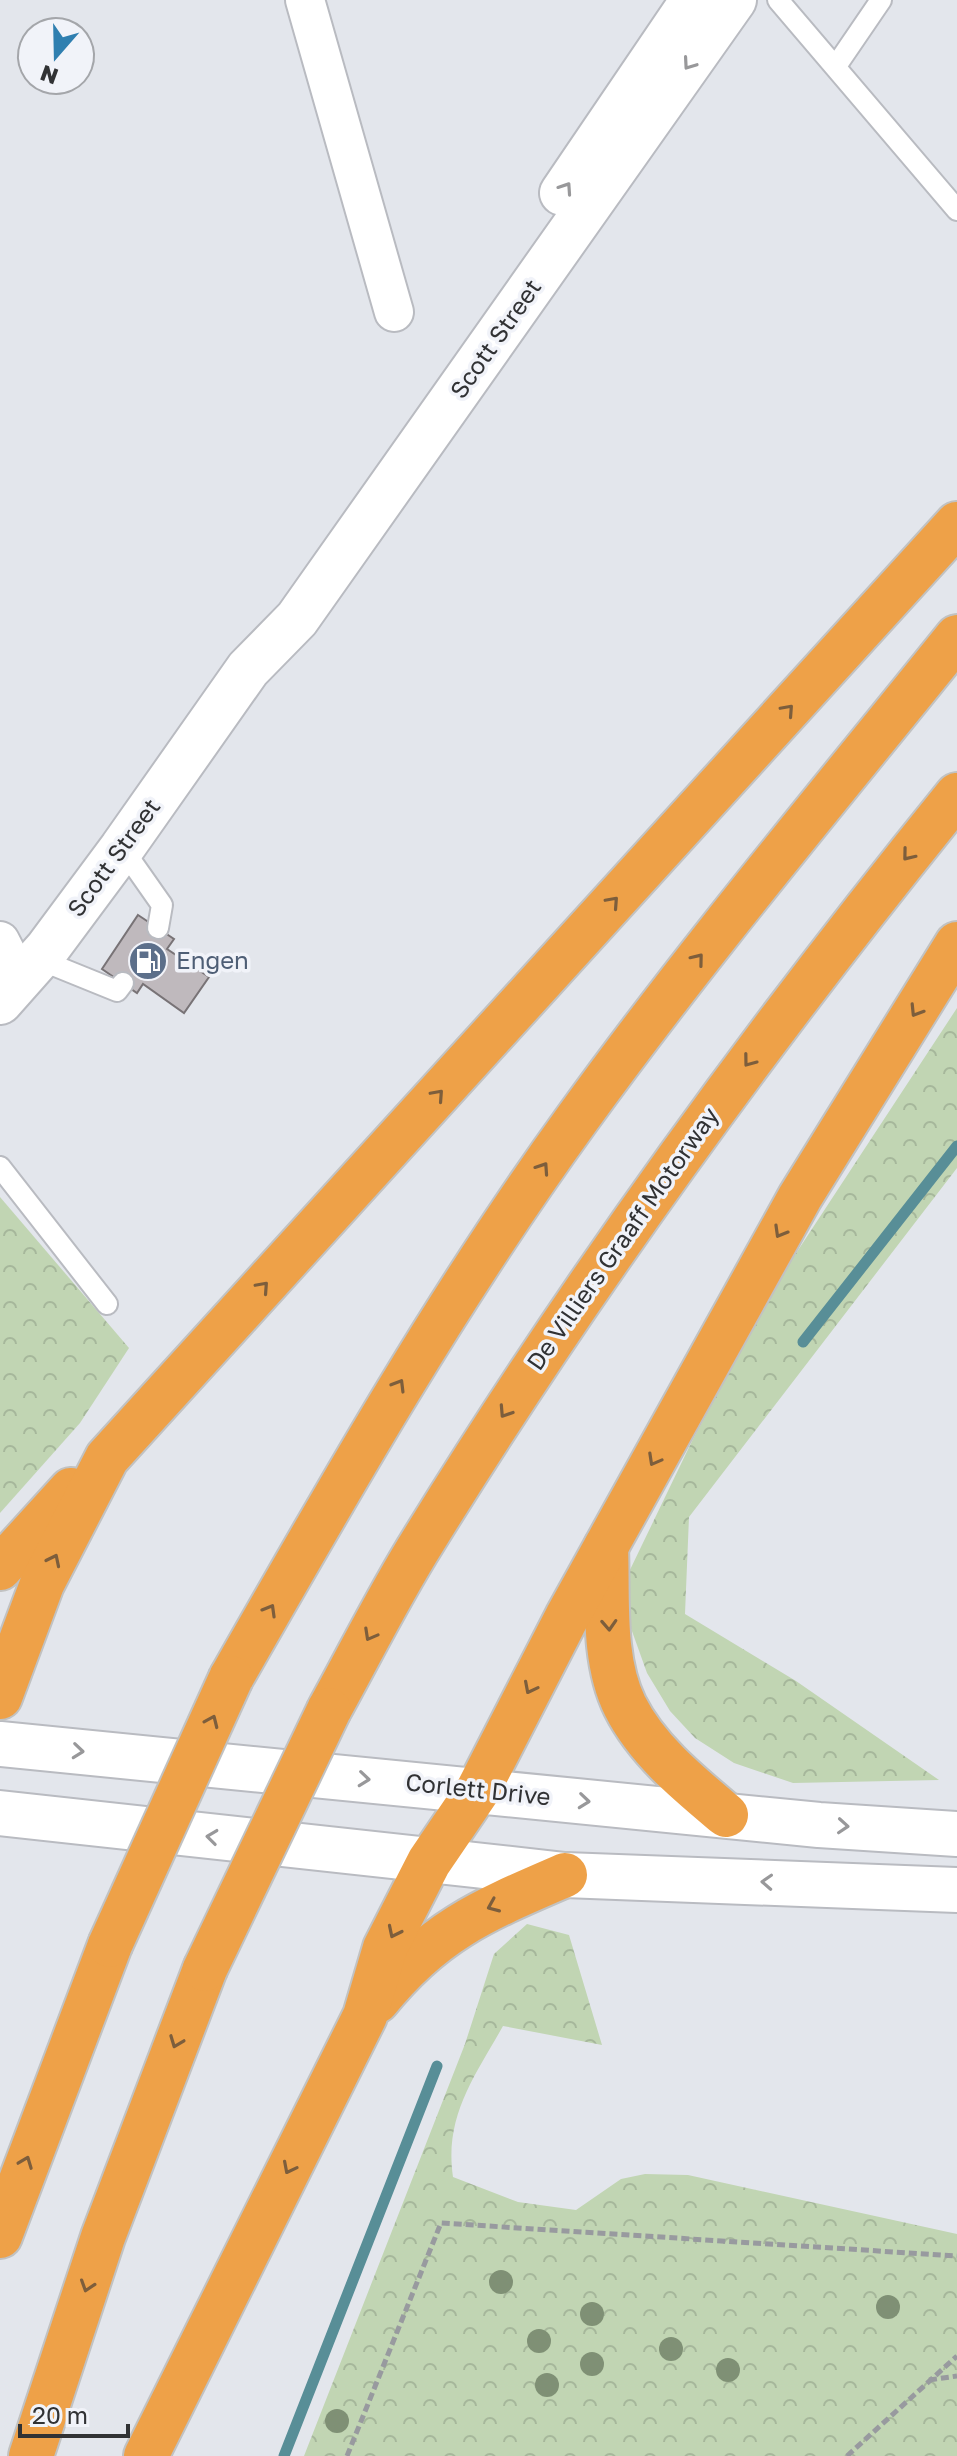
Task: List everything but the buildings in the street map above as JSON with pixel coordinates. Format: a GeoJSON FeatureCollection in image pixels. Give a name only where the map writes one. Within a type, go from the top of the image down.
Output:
{"type":"FeatureCollection","features":[{"type":"Feature","properties":{"kind":"highway"},"geometry":{"type":"LineString","coordinates":[[0,1568],[69,1492],[107,1458],[957,524]]}},
{"type":"Feature","properties":{"kind":"highway"},"geometry":{"type":"LineString","coordinates":[[0,2236],[110,1945],[231,1678],[416,1357],[576,1121],[671,992],[957,637]]}},
{"type":"Feature","properties":{"kind":"highway","name":"De Villiers Graaff Motorway"},"geometry":{"type":"LineString","coordinates":[[31,2456],[103,2237],[205,1969],[329,1710],[421,1543],[601,1263],[829,953],[957,795]]}},
{"type":"Feature","properties":{"kind":"highway"},"geometry":{"type":"LineString","coordinates":[[146,2456],[365,2016],[385,1948],[429,1862],[478,1790],[606,1547],[800,1197],[957,944]]}},
{"type":"Feature","properties":{"kind":"highway"},"geometry":{"type":"LineString","coordinates":[[0,1697],[42,1584],[107,1458]]}},
{"type":"Feature","properties":{"kind":"highway"},"geometry":{"type":"LineString","coordinates":[[606,1547],[614,1671],[624,1705],[664,1759],[726,1815]]}},
{"type":"Feature","properties":{"kind":"highway"},"geometry":{"type":"LineString","coordinates":[[365,2016],[420,1953],[474,1914],[565,1875]]}},
{"type":"Feature","properties":{"kind":"main road","name":"Scott Street"},"geometry":{"type":"LineString","coordinates":[[14,970],[122,848],[248,669],[297,619],[533,261],[693,0]]}},
{"type":"Feature","properties":{"kind":"main road","name":"Scott Street"},"geometry":{"type":"LineString","coordinates":[[533,261],[734,0]]}},
{"type":"Feature","properties":{"kind":"main road","name":"Corlett Drive"},"geometry":{"type":"LineString","coordinates":[[0,1744],[726,1815],[957,1834]]}},
{"type":"Feature","properties":{"kind":"main road"},"geometry":{"type":"LineString","coordinates":[[0,1813],[565,1875],[957,1890]]}},
{"type":"Feature","properties":{"kind":"street"},"geometry":{"type":"LineString","coordinates":[[305,0],[394,312]]}},
{"type":"Feature","properties":{"kind":"lane"},"geometry":{"type":"LineString","coordinates":[[778,0],[957,210]]}},
{"type":"Feature","properties":{"kind":"lane"},"geometry":{"type":"LineString","coordinates":[[836,66],[878,1]]}},
{"type":"Feature","properties":{"kind":"lane"},"geometry":{"type":"LineString","coordinates":[[122,848],[162,905],[164,912],[158,928]]}},
{"type":"Feature","properties":{"kind":"lane"},"geometry":{"type":"LineString","coordinates":[[14,970],[116,990],[123,983]]}},
{"type":"Feature","properties":{"kind":"lane"},"geometry":{"type":"LineString","coordinates":[[0,1167],[107,1304]]}},
{"type":"Feature","properties":{"kind":"path"},"geometry":{"type":"LineString","coordinates":[[347,2456],[441,2223],[957,2256]]}},
{"type":"Feature","properties":{"kind":"path"},"geometry":{"type":"LineString","coordinates":[[847,2456],[957,2356]]}},
{"type":"Feature","properties":{"kind":"path"},"geometry":{"type":"LineString","coordinates":[[928,2380],[957,2376]]}},
{"type":"Feature","properties":{"kind":"green space"},"geometry":{"type":"Polygon","coordinates":[[[957,1008],[957,1168],[689,1517],[685,1614],[796,1681],[939,1780],[793,1783],[734,1763],[695,1738],[670,1711],[647,1673],[628,1620],[628,1574],[693,1439],[785,1270],[957,1008]]]}},
{"type":"Feature","properties":{"kind":"green space"},"geometry":{"type":"Polygon","coordinates":[[[0,1197],[129,1348],[80,1423],[0,1513],[0,1197]]]}},
{"type":"Feature","properties":{"kind":"green space"},"geometry":{"type":"Polygon","coordinates":[[[527,1924],[569,1935],[602,2045],[503,2026],[464,2097],[457,2116],[451,2155],[453,2177],[518,2202],[576,2210],[621,2179],[645,2174],[688,2175],[957,2234],[957,2456],[304,2456],[465,2044],[494,1954],[527,1924]]]}},
{"type":"Feature","properties":{"kind":"waterway"},"geometry":{"type":"LineString","coordinates":[[803,1342],[957,1146]]}},
{"type":"Feature","properties":{"kind":"waterway"},"geometry":{"type":"LineString","coordinates":[[284,2456],[437,2066]]}},
{"type":"Feature","properties":{"kind":"place","name":"Engen"},"geometry":{"type":"Point","coordinates":[148,961]}}]}
